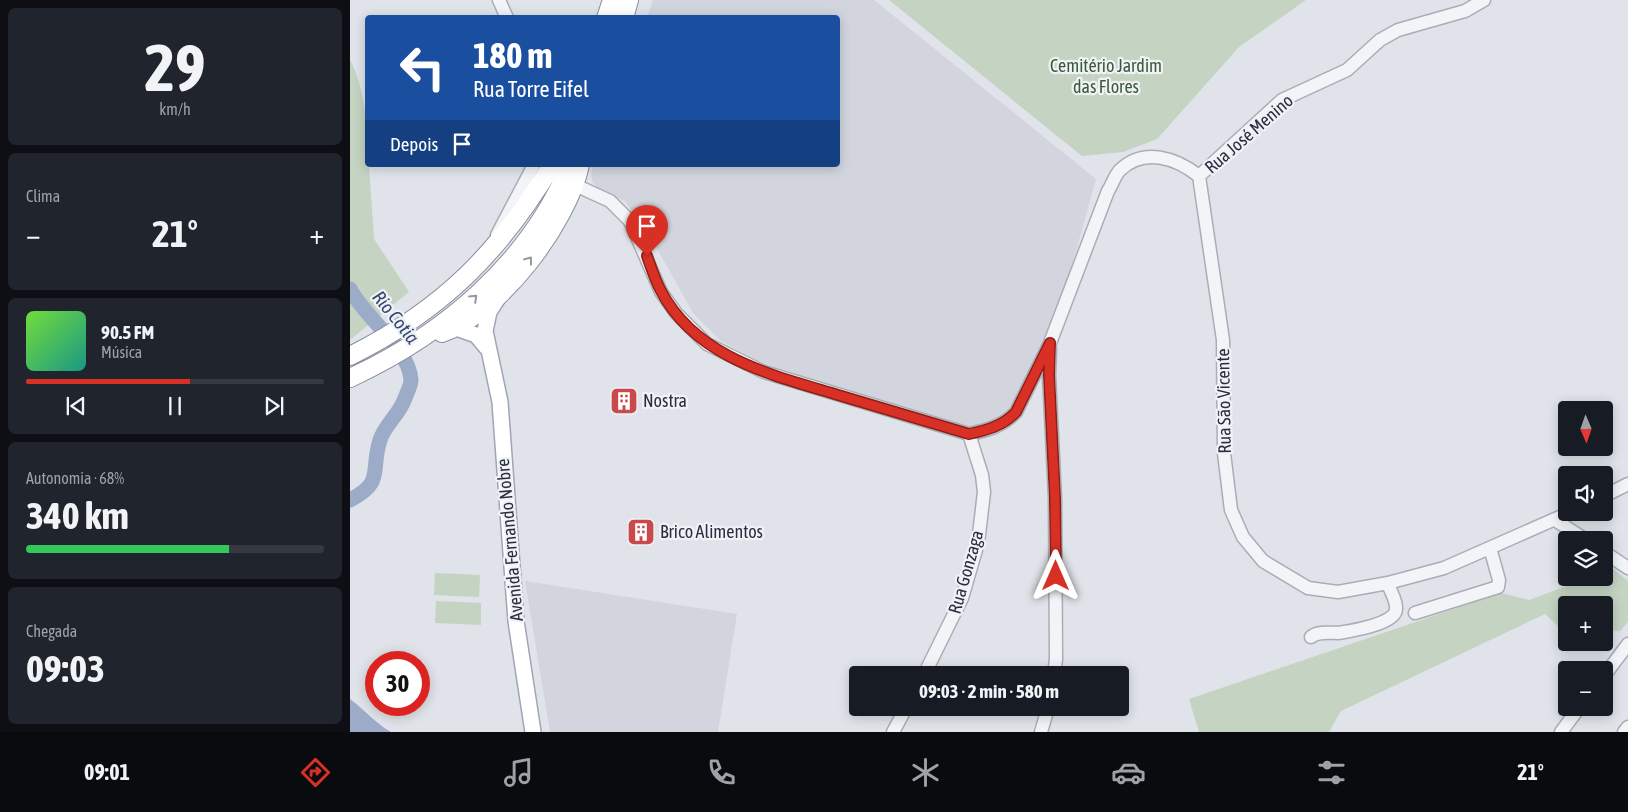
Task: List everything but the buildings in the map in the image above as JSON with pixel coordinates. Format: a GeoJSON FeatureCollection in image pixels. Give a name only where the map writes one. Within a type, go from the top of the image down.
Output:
{"type":"FeatureCollection","features":[{"type":"Feature","properties":{"kind":"highway"},"geometry":{"type":"LineString","coordinates":[[607,15],[612,0]]}},
{"type":"Feature","properties":{"kind":"highway"},"geometry":{"type":"LineString","coordinates":[[625,15],[629,0]]}},
{"type":"Feature","properties":{"kind":"highway"},"geometry":{"type":"LineString","coordinates":[[350,356],[369,347],[434,305],[489,254],[511,227],[551,167]]}},
{"type":"Feature","properties":{"kind":"highway"},"geometry":{"type":"LineString","coordinates":[[350,378],[384,362],[443,325],[496,277],[533,229],[569,167]]}},
{"type":"Feature","properties":{"kind":"highway"},"geometry":{"type":"LineString","coordinates":[[418,342],[456,328],[499,296],[553,228],[566,206],[575,185],[580,167]]}},
{"type":"Feature","properties":{"kind":"main road","name":"Avenida Fernando Nobre"},"geometry":{"type":"LineString","coordinates":[[499,296],[487,321],[485,331],[487,348],[500,402],[516,622],[533,732]]}},
{"type":"Feature","properties":{"kind":"main road"},"geometry":{"type":"LineString","coordinates":[[456,328],[476,335],[487,348]]}},
{"type":"Feature","properties":{"kind":"street"},"geometry":{"type":"LineString","coordinates":[[499,0],[506,15]]}},
{"type":"Feature","properties":{"kind":"street","name":"Rua José Menino"},"geometry":{"type":"LineString","coordinates":[[1199,176],[1287,98],[1347,70],[1380,40],[1398,30],[1465,11],[1484,0]]}},
{"type":"Feature","properties":{"kind":"street"},"geometry":{"type":"LineString","coordinates":[[575,185],[610,201],[630,221],[661,292],[676,313],[707,344],[733,359],[764,372],[969,434],[994,428],[1008,421],[1016,412],[1050,343],[1108,191],[1120,171],[1140,158],[1158,156],[1185,166],[1199,176]]}},
{"type":"Feature","properties":{"kind":"street"},"geometry":{"type":"LineString","coordinates":[[489,254],[500,226],[533,167]]}},
{"type":"Feature","properties":{"kind":"street","name":"Rua São Vicente"},"geometry":{"type":"LineString","coordinates":[[1199,176],[1223,340],[1224,453],[1231,510],[1240,530],[1262,562],[1308,588],[1338,592],[1388,583],[1444,568],[1558,518]]}},
{"type":"Feature","properties":{"kind":"street"},"geometry":{"type":"LineString","coordinates":[[1050,343],[1049,375],[1055,508],[1055,666]]}},
{"type":"Feature","properties":{"kind":"street","name":"Rua Gonzaga"},"geometry":{"type":"LineString","coordinates":[[928,666],[962,598],[978,543],[984,492],[982,476],[969,434]]}},
{"type":"Feature","properties":{"kind":"street"},"geometry":{"type":"LineString","coordinates":[[1613,492],[1628,484]]}},
{"type":"Feature","properties":{"kind":"street"},"geometry":{"type":"LineString","coordinates":[[1555,520],[1572,531]]}},
{"type":"Feature","properties":{"kind":"street"},"geometry":{"type":"LineString","coordinates":[[1415,613],[1498,587],[1500,580],[1490,548]]}},
{"type":"Feature","properties":{"kind":"street"},"geometry":{"type":"LineString","coordinates":[[1613,558],[1628,568]]}},
{"type":"Feature","properties":{"kind":"street"},"geometry":{"type":"LineString","coordinates":[[1312,637],[1317,633],[1345,632],[1389,621],[1396,611],[1388,583]]}},
{"type":"Feature","properties":{"kind":"street"},"geometry":{"type":"LineString","coordinates":[[1613,664],[1628,644]]}},
{"type":"Feature","properties":{"kind":"street"},"geometry":{"type":"LineString","coordinates":[[893,732],[902,716]]}},
{"type":"Feature","properties":{"kind":"street"},"geometry":{"type":"LineString","coordinates":[[1041,732],[1046,716]]}},
{"type":"Feature","properties":{"kind":"street"},"geometry":{"type":"LineString","coordinates":[[1561,732],[1574,716]]}},
{"type":"Feature","properties":{"kind":"street"},"geometry":{"type":"LineString","coordinates":[[1624,732],[1628,727]]}},
{"type":"Feature","properties":{"kind":"shaded area"},"geometry":{"type":"Polygon","coordinates":[[[653,0],[874,0],[1096,179],[1062,302],[1013,408],[993,423],[969,426],[839,391],[759,361],[721,341],[693,313],[650,236],[625,201],[599,190],[592,181],[591,173],[593,167],[840,167],[840,15],[648,15],[653,0]]]}},
{"type":"Feature","properties":{"kind":"shaded area"},"geometry":{"type":"Polygon","coordinates":[[[525,581],[737,614],[718,732],[550,732],[525,581]]]}},
{"type":"Feature","properties":{"kind":"green space","name":"Cemitério Jardim das Flores"},"geometry":{"type":"Polygon","coordinates":[[[889,0],[1306,0],[1239,47],[1157,139],[1123,152],[1082,156],[889,0]]]}},
{"type":"Feature","properties":{"kind":"green space"},"geometry":{"type":"Polygon","coordinates":[[[350,60],[360,84],[365,111],[365,167],[369,167],[374,239],[409,292],[350,340],[350,60]]]}},
{"type":"Feature","properties":{"kind":"green space"},"geometry":{"type":"Polygon","coordinates":[[[1613,569],[1628,581],[1628,622],[1620,631],[1613,631],[1613,596],[1558,596],[1558,626],[1545,614],[1341,711],[1329,732],[1199,732],[1189,699],[1501,593],[1529,600],[1567,586],[1613,586],[1613,569]]]}},
{"type":"Feature","properties":{"kind":"green space"},"geometry":{"type":"Polygon","coordinates":[[[435,573],[480,575],[479,597],[434,595],[435,573]]]}},
{"type":"Feature","properties":{"kind":"green space"},"geometry":{"type":"Polygon","coordinates":[[[436,601],[481,603],[481,625],[435,623],[436,601]]]}},
{"type":"Feature","properties":{"kind":"water"},"geometry":{"type":"Polygon","coordinates":[[[350,699],[365,712],[365,716],[370,716],[391,732],[350,732],[350,699]]]}},
{"type":"Feature","properties":{"kind":"waterway","name":"Rio Cotia"},"geometry":{"type":"LineString","coordinates":[[350,289],[403,356],[411,380],[403,404],[382,434],[372,481],[361,494],[350,500]]}},
{"type":"Feature","properties":{"kind":"place","name":"Nostra"},"geometry":{"type":"Point","coordinates":[624,401]}},
{"type":"Feature","properties":{"kind":"place","name":"Brico Alimentos"},"geometry":{"type":"Point","coordinates":[641,532]}},
{"type":"Feature","properties":{"kind":"route"},"geometry":{"type":"LineString","coordinates":[[647,256],[661,292],[676,313],[707,344],[733,359],[764,372],[810,387],[969,434],[994,428],[1008,421],[1016,412],[1050,343],[1049,375],[1055,498],[1056,576]]}}]}
